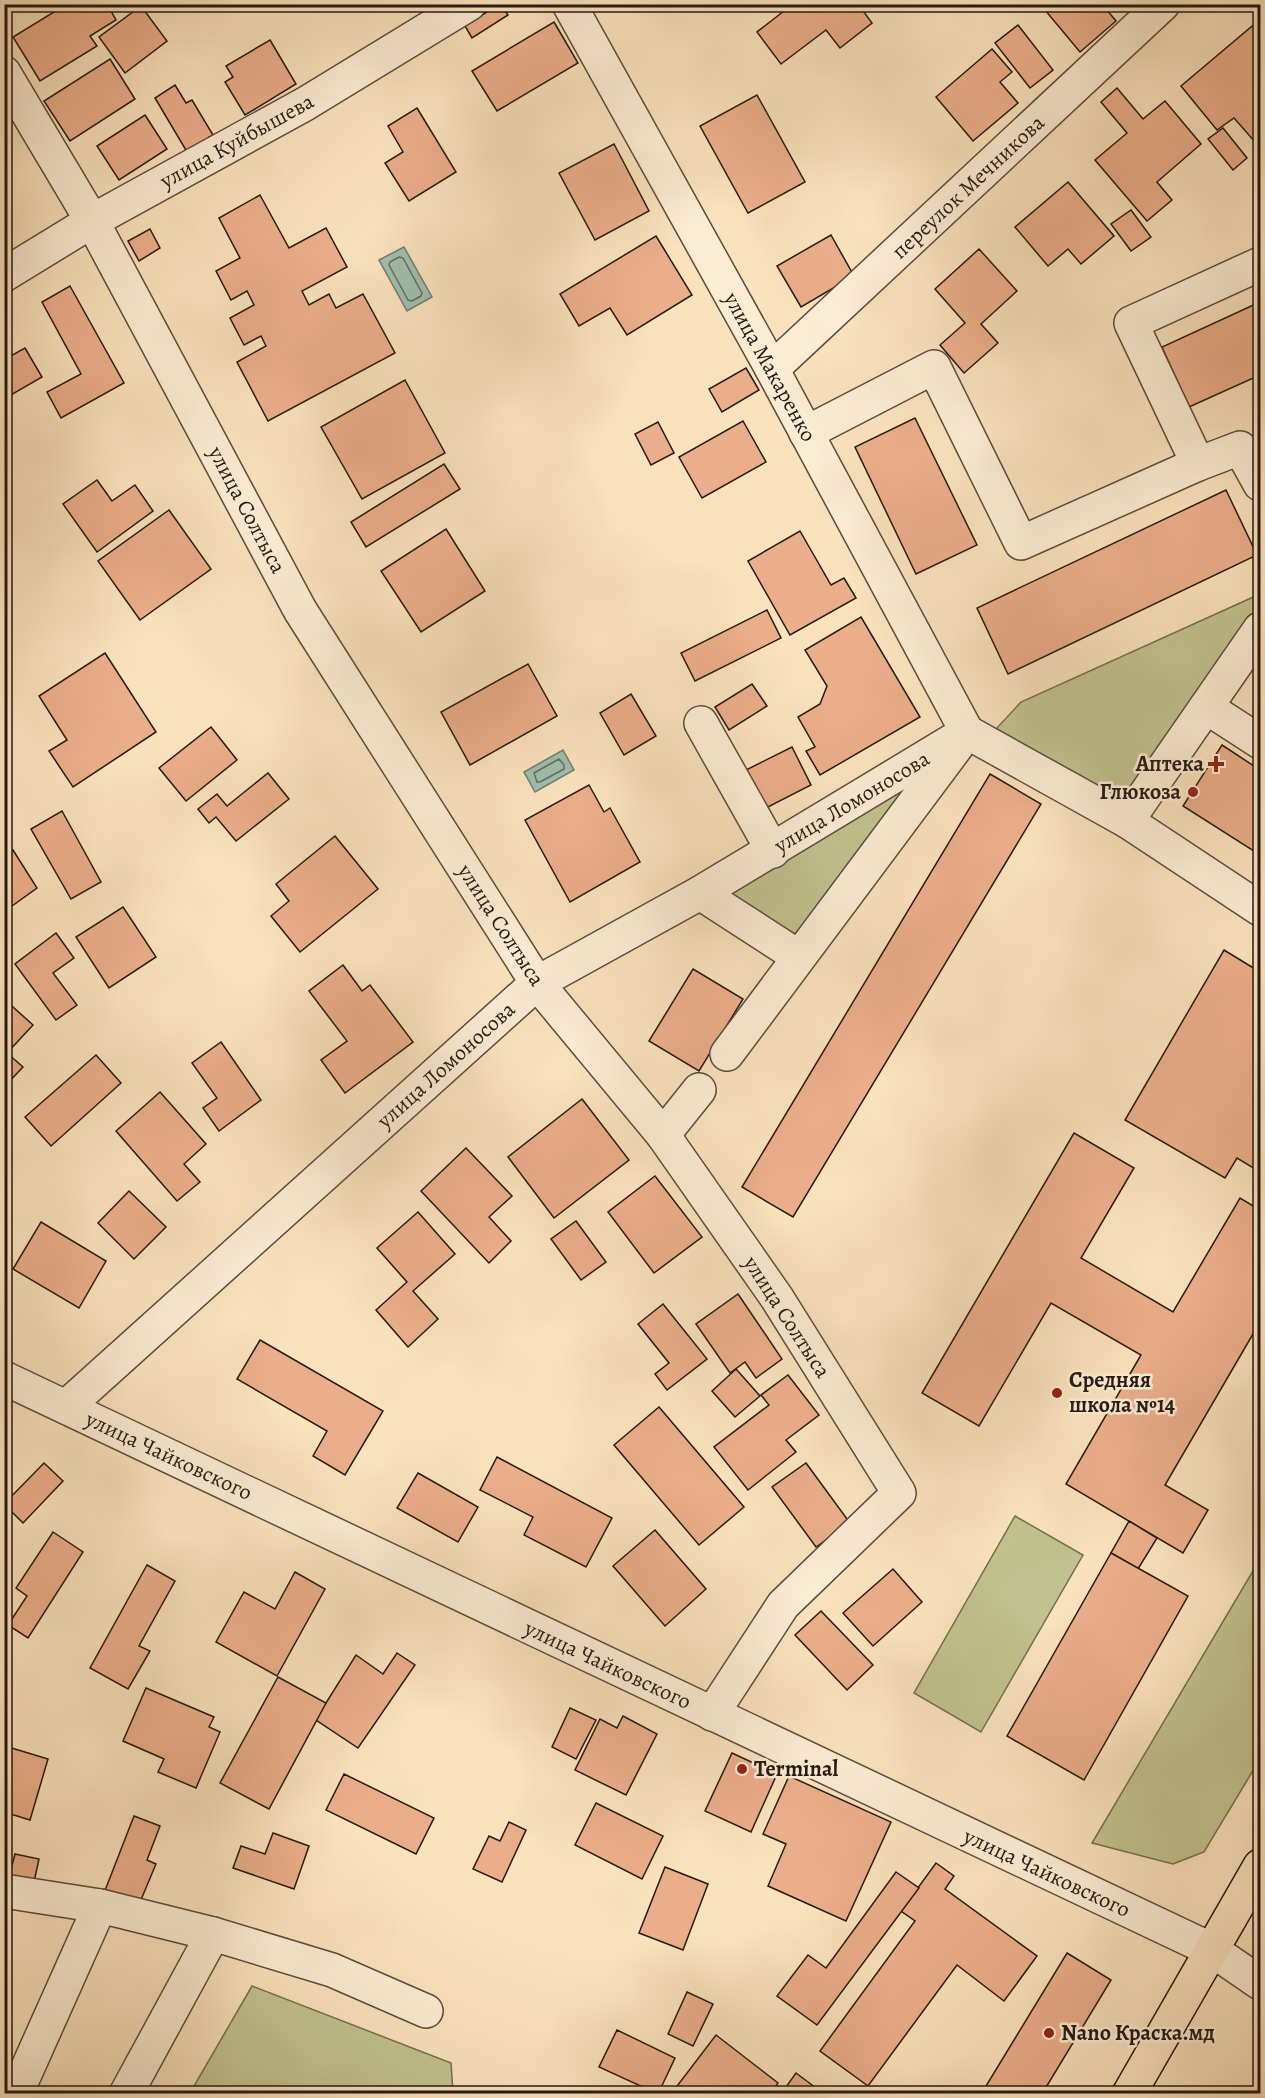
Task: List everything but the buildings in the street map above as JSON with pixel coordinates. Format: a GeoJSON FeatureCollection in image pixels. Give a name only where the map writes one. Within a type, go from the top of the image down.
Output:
{"type":"FeatureCollection","features":[{"type":"Feature","properties":{"kind":"main road"},"geometry":{"type":"LineString","coordinates":[[1130,2094],[1260,1866]]}},
{"type":"Feature","properties":{"kind":"street","name":"улица Куйбышева"},"geometry":{"type":"LineString","coordinates":[[4,275],[92,221],[305,104],[469,4]]}},
{"type":"Feature","properties":{"kind":"street","name":"улица Макаренко"},"geometry":{"type":"LineString","coordinates":[[569,4],[772,369],[967,732]]}},
{"type":"Feature","properties":{"kind":"street","name":"переулок Мечникова"},"geometry":{"type":"LineString","coordinates":[[772,369],[1163,4]]}},
{"type":"Feature","properties":{"kind":"street","name":"улица Солтыса"},"geometry":{"type":"LineString","coordinates":[[4,73],[92,221],[300,610],[537,983],[663,1135],[777,1298],[899,1493],[783,1605],[712,1714]]}},
{"type":"Feature","properties":{"kind":"street"},"geometry":{"type":"LineString","coordinates":[[1198,464],[1131,324],[1260,264]]}},
{"type":"Feature","properties":{"kind":"street"},"geometry":{"type":"LineString","coordinates":[[806,433],[934,367],[1021,543],[1198,464],[1240,448],[1260,484]]}},
{"type":"Feature","properties":{"kind":"street"},"geometry":{"type":"LineString","coordinates":[[1127,821],[1260,633]]}},
{"type":"Feature","properties":{"kind":"street"},"geometry":{"type":"LineString","coordinates":[[1206,708],[1260,742]]}},
{"type":"Feature","properties":{"kind":"street"},"geometry":{"type":"LineString","coordinates":[[701,723],[773,851]]}},
{"type":"Feature","properties":{"kind":"street","name":"улица Ломоносова"},"geometry":{"type":"LineString","coordinates":[[66,1407],[537,983],[773,851],[967,732]]}},
{"type":"Feature","properties":{"kind":"street"},"geometry":{"type":"LineString","coordinates":[[727,1054],[967,732],[1127,821],[1260,909]]}},
{"type":"Feature","properties":{"kind":"street"},"geometry":{"type":"LineString","coordinates":[[700,893],[799,957]]}},
{"type":"Feature","properties":{"kind":"street"},"geometry":{"type":"LineString","coordinates":[[663,1135],[699,1089]]}},
{"type":"Feature","properties":{"kind":"street","name":"улица Чайковского"},"geometry":{"type":"LineString","coordinates":[[4,1378],[1212,1950],[1260,1983]]}},
{"type":"Feature","properties":{"kind":"street"},"geometry":{"type":"LineString","coordinates":[[4,1892],[100,1906],[213,1934],[332,1970],[426,2011]]}},
{"type":"Feature","properties":{"kind":"street"},"geometry":{"type":"LineString","coordinates":[[16,2094],[100,1906]]}},
{"type":"Feature","properties":{"kind":"street"},"geometry":{"type":"LineString","coordinates":[[126,2094],[213,1934]]}},
{"type":"Feature","properties":{"kind":"green space"},"geometry":{"type":"Polygon","coordinates":[[[1260,594],[1260,629],[1127,821],[984,742],[1021,702],[1260,594]]]}},
{"type":"Feature","properties":{"kind":"green space"},"geometry":{"type":"Polygon","coordinates":[[[913,783],[795,940],[726,895],[913,783]]]}},
{"type":"Feature","properties":{"kind":"green space"},"geometry":{"type":"Polygon","coordinates":[[[1015,1516],[1083,1555],[981,1732],[914,1693],[1015,1516]]]}},
{"type":"Feature","properties":{"kind":"green space"},"geometry":{"type":"Polygon","coordinates":[[[1260,1559],[1260,1759],[1204,1852],[1173,1864],[1092,1843],[1260,1559]]]}},
{"type":"Feature","properties":{"kind":"green space"},"geometry":{"type":"Polygon","coordinates":[[[252,1986],[451,2063],[453,2093],[190,2093],[252,1986]]]}},
{"type":"Feature","properties":{"kind":"water"},"geometry":{"type":"Polygon","coordinates":[[[404,247],[432,297],[407,311],[379,260],[404,247]]]}},
{"type":"Feature","properties":{"kind":"water"},"geometry":{"type":"Polygon","coordinates":[[[563,750],[574,770],[535,792],[524,772],[563,750]]]}},
{"type":"Feature","properties":{"kind":"place","name":"Аптека"},"geometry":{"type":"Point","coordinates":[1216,764]}},
{"type":"Feature","properties":{"kind":"place","name":"Глюкоза"},"geometry":{"type":"Point","coordinates":[1193,792]}},
{"type":"Feature","properties":{"kind":"place","name":"Средняя школа №14"},"geometry":{"type":"Point","coordinates":[1057,1393]}},
{"type":"Feature","properties":{"kind":"place","name":"Terminal"},"geometry":{"type":"Point","coordinates":[742,1769]}},
{"type":"Feature","properties":{"kind":"place","name":"Nano Краска.мд"},"geometry":{"type":"Point","coordinates":[1049,2033]}}]}
